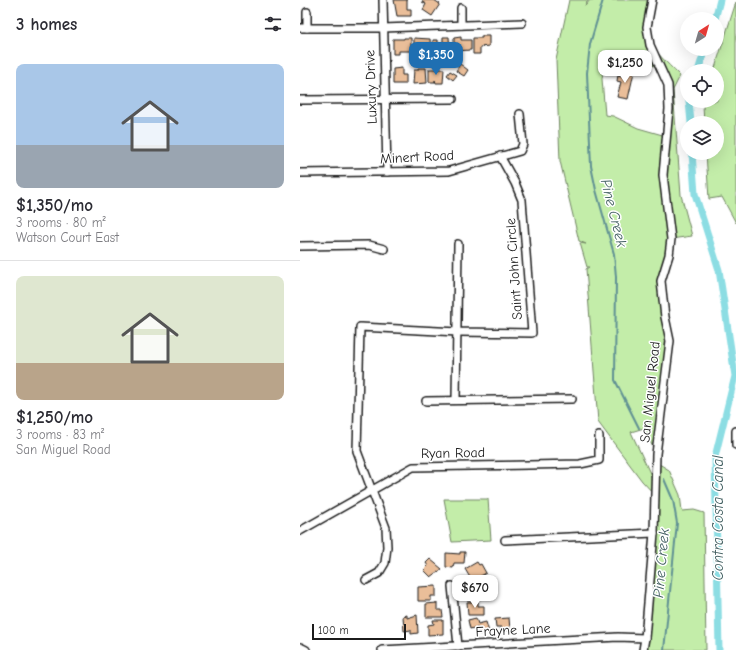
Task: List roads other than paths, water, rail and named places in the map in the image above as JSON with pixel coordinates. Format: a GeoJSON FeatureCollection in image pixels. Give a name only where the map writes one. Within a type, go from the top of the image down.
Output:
{"type":"FeatureCollection","features":[{"type":"Feature","properties":{"kind":"street","name":"Luxury Drive"},"geometry":{"type":"LineString","coordinates":[[383,0],[387,172]]}},
{"type":"Feature","properties":{"kind":"street","name":"San Miguel Road"},"geometry":{"type":"LineString","coordinates":[[643,650],[654,533],[656,454],[670,341],[665,317],[661,281],[669,255],[671,239],[663,176],[669,109],[668,85],[650,45],[647,27],[652,0]]}},
{"type":"Feature","properties":{"kind":"street"},"geometry":{"type":"LineString","coordinates":[[460,8],[461,25]]}},
{"type":"Feature","properties":{"kind":"street"},"geometry":{"type":"LineString","coordinates":[[307,12],[304,28],[383,28],[522,23]]}},
{"type":"Feature","properties":{"kind":"street"},"geometry":{"type":"LineString","coordinates":[[300,100],[453,98]]}},
{"type":"Feature","properties":{"kind":"street","name":"Minert Road"},"geometry":{"type":"LineString","coordinates":[[300,173],[449,171],[500,156],[520,152],[523,144],[520,114]]}},
{"type":"Feature","properties":{"kind":"street","name":"Saint John Circle"},"geometry":{"type":"LineString","coordinates":[[371,490],[357,451],[360,327],[458,332],[532,333],[522,200],[515,183],[500,156]]}},
{"type":"Feature","properties":{"kind":"street"},"geometry":{"type":"LineString","coordinates":[[456,400],[458,244]]}},
{"type":"Feature","properties":{"kind":"street"},"geometry":{"type":"LineString","coordinates":[[300,246],[369,245],[384,249]]}},
{"type":"Feature","properties":{"kind":"street"},"geometry":{"type":"LineString","coordinates":[[426,401],[572,399]]}},
{"type":"Feature","properties":{"kind":"street"},"geometry":{"type":"LineString","coordinates":[[736,431],[736,445]]}},
{"type":"Feature","properties":{"kind":"street","name":"Ryan Road"},"geometry":{"type":"LineString","coordinates":[[300,530],[314,524],[413,467],[580,464],[599,460],[599,436]]}},
{"type":"Feature","properties":{"kind":"street"},"geometry":{"type":"LineString","coordinates":[[366,580],[379,573],[385,563],[387,547],[386,528],[371,490]]}},
{"type":"Feature","properties":{"kind":"street"},"geometry":{"type":"LineString","coordinates":[[505,540],[654,533]]}},
{"type":"Feature","properties":{"kind":"street"},"geometry":{"type":"LineString","coordinates":[[452,586],[458,646]]}},
{"type":"Feature","properties":{"kind":"street","name":"Frayne Lane"},"geometry":{"type":"LineString","coordinates":[[382,650],[618,637],[645,638]]}},
{"type":"Feature","properties":{"kind":"street"},"geometry":{"type":"LineString","coordinates":[[300,647],[306,650]]}},
{"type":"Feature","properties":{"kind":"waterway","name":"Pine Creek"},"geometry":{"type":"LineString","coordinates":[[603,0],[590,44],[587,73],[591,166],[596,190],[614,254],[616,277],[615,380],[639,428]]}},
{"type":"Feature","properties":{"kind":"waterway","name":"Contra Costa Canal"},"geometry":{"type":"LineString","coordinates":[[717,12],[720,0]]}},
{"type":"Feature","properties":{"kind":"waterway","name":"Contra Costa Canal"},"geometry":{"type":"LineString","coordinates":[[700,64],[703,56]]}},
{"type":"Feature","properties":{"kind":"waterway","name":"Contra Costa Canal"},"geometry":{"type":"LineString","coordinates":[[690,108],[690,116]]}},
{"type":"Feature","properties":{"kind":"waterway","name":"Contra Costa Canal"},"geometry":{"type":"LineString","coordinates":[[693,160],[695,194],[719,270],[735,376],[715,457],[719,650]]}},
{"type":"Feature","properties":{"kind":"waterway","name":"Pine Creek"},"geometry":{"type":"LineString","coordinates":[[664,479],[673,500],[677,523],[664,650]]}}]}
